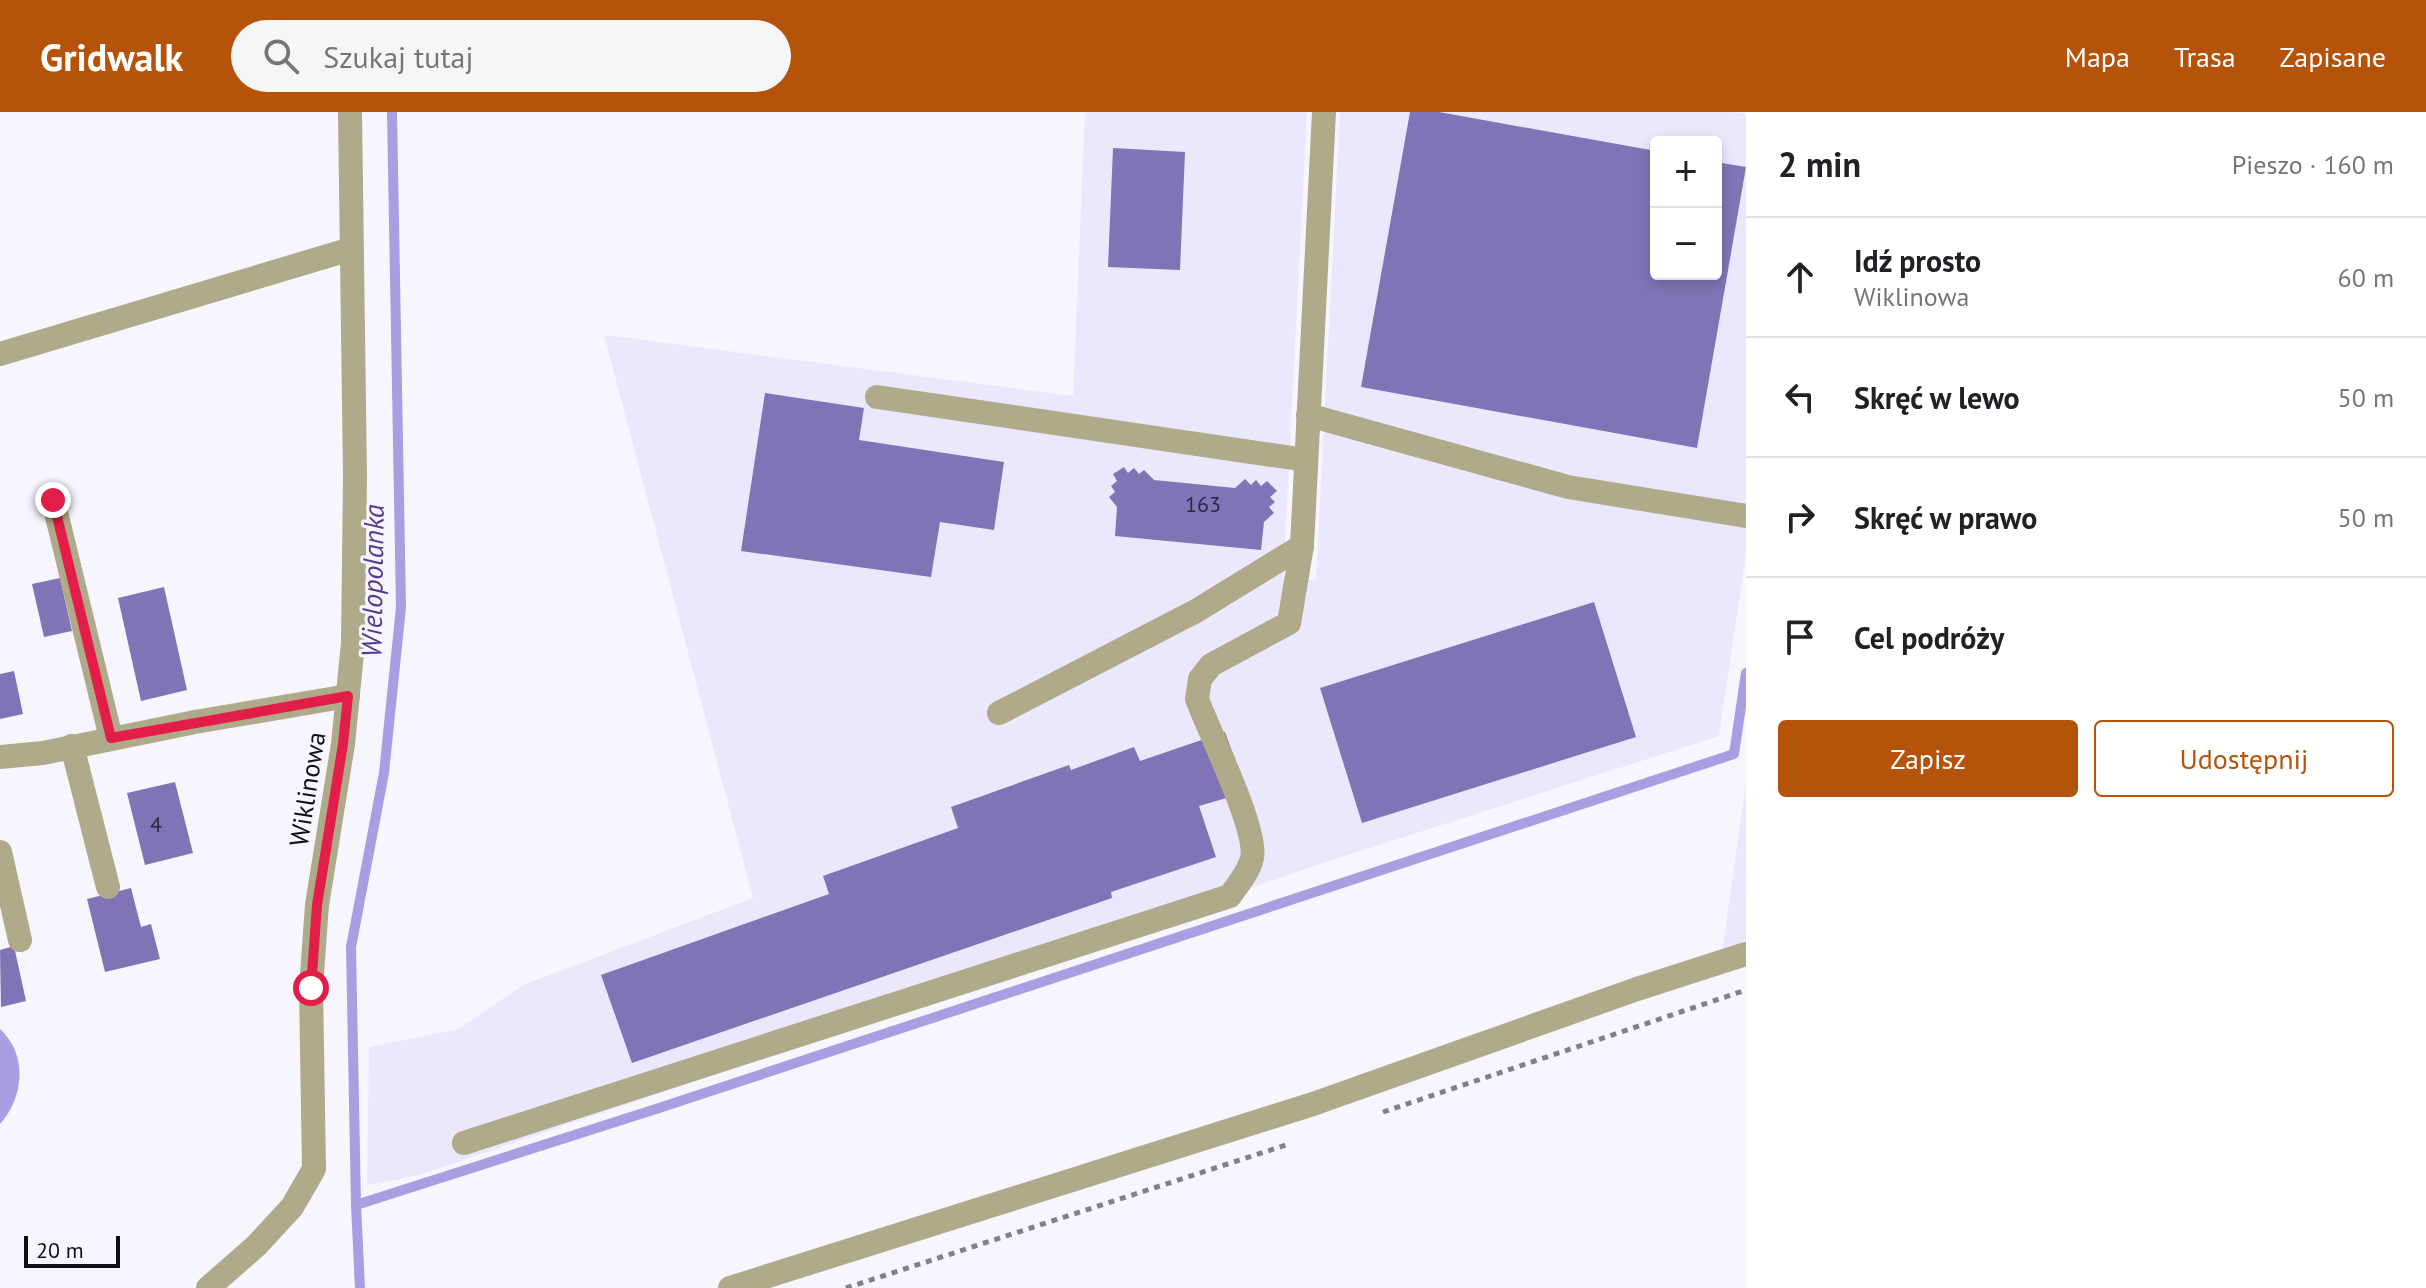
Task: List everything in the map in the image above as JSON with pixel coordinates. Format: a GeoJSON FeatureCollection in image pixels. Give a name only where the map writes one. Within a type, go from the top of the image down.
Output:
{"type":"FeatureCollection","features":[{"type":"Feature","properties":{"kind":"street","name":"Wiklinowa"},"geometry":{"type":"LineString","coordinates":[[208,1288],[256,1246],[292,1207],[314,1169],[311,988],[317,905],[343,744],[353,643],[355,477],[350,112]]}},
{"type":"Feature","properties":{"kind":"street"},"geometry":{"type":"LineString","coordinates":[[464,1143],[1230,896],[1253,856],[1251,830],[1197,699],[1200,679],[1211,665],[1289,623],[1294,603],[1302,546],[1324,112]]}},
{"type":"Feature","properties":{"kind":"street"},"geometry":{"type":"LineString","coordinates":[[0,354],[351,249]]}},
{"type":"Feature","properties":{"kind":"street"},"geometry":{"type":"LineString","coordinates":[[877,397],[1306,460]]}},
{"type":"Feature","properties":{"kind":"street"},"geometry":{"type":"LineString","coordinates":[[1308,415],[1568,487],[1746,516]]}},
{"type":"Feature","properties":{"kind":"street"},"geometry":{"type":"LineString","coordinates":[[53,500],[111,738]]}},
{"type":"Feature","properties":{"kind":"street"},"geometry":{"type":"LineString","coordinates":[[999,713],[1196,611],[1302,546]]}},
{"type":"Feature","properties":{"kind":"street"},"geometry":{"type":"LineString","coordinates":[[0,757],[43,753],[348,696]]}},
{"type":"Feature","properties":{"kind":"street"},"geometry":{"type":"LineString","coordinates":[[72,746],[108,887]]}},
{"type":"Feature","properties":{"kind":"street"},"geometry":{"type":"LineString","coordinates":[[0,852],[20,940]]}},
{"type":"Feature","properties":{"kind":"street"},"geometry":{"type":"LineString","coordinates":[[730,1288],[1313,1104],[1637,989],[1746,954]]}},
{"type":"Feature","properties":{"kind":"shaded area"},"geometry":{"type":"Polygon","coordinates":[[[1085,112],[1307,112],[1283,578],[1316,580],[1340,112],[1746,114],[1746,554],[1719,736],[1323,863],[416,1176],[367,1185],[369,1047],[459,1029],[523,985],[753,898],[604,335],[1073,396],[1085,112]]]}},
{"type":"Feature","properties":{"kind":"shaded area"},"geometry":{"type":"Polygon","coordinates":[[[1746,782],[1746,945],[1722,953],[1746,782]]]}},
{"type":"Feature","properties":{"kind":"shaded area"},"geometry":{"type":"Polygon","coordinates":[[[0,1029],[15,1051],[20,1076],[14,1101],[0,1124],[0,1029]]]}},
{"type":"Feature","properties":{"kind":"building"},"geometry":{"type":"Polygon","coordinates":[[[1410,112],[1439,112],[1650,150],[1650,280],[1722,280],[1722,163],[1746,167],[1697,448],[1361,387],[1410,112]]]}},
{"type":"Feature","properties":{"kind":"building"},"geometry":{"type":"Polygon","coordinates":[[[1113,148],[1185,152],[1180,270],[1108,267],[1113,148]]]}},
{"type":"Feature","properties":{"kind":"building"},"geometry":{"type":"Polygon","coordinates":[[[765,393],[864,408],[859,440],[1004,462],[994,530],[940,522],[931,577],[741,551],[765,393]]]}},
{"type":"Feature","properties":{"kind":"building"},"geometry":{"type":"Polygon","coordinates":[[[1124,467],[1128,473],[1134,468],[1139,474],[1144,470],[1154,480],[1235,488],[1245,479],[1251,485],[1256,480],[1261,486],[1267,481],[1277,491],[1270,497],[1275,502],[1269,507],[1274,513],[1264,522],[1261,550],[1115,536],[1117,507],[1109,497],[1115,492],[1111,486],[1117,481],[1113,474],[1124,467]]]}},
{"type":"Feature","properties":{"kind":"building"},"geometry":{"type":"Polygon","coordinates":[[[60,578],[72,631],[44,637],[32,584],[60,578]]]}},
{"type":"Feature","properties":{"kind":"building"},"geometry":{"type":"Polygon","coordinates":[[[164,587],[187,690],[141,701],[118,598],[164,587]]]}},
{"type":"Feature","properties":{"kind":"building"},"geometry":{"type":"Polygon","coordinates":[[[1594,602],[1636,737],[1362,823],[1320,688],[1594,602]]]}},
{"type":"Feature","properties":{"kind":"building"},"geometry":{"type":"Polygon","coordinates":[[[14,671],[23,714],[0,719],[0,674],[14,671]]]}},
{"type":"Feature","properties":{"kind":"building"},"geometry":{"type":"Polygon","coordinates":[[[1225,732],[1247,792],[1199,806],[1216,857],[1111,892],[1112,898],[632,1063],[601,975],[829,894],[823,876],[958,828],[951,807],[1069,765],[1071,770],[1134,747],[1140,761],[1225,732]]]}},
{"type":"Feature","properties":{"kind":"building"},"geometry":{"type":"Polygon","coordinates":[[[175,782],[193,853],[145,865],[127,793],[175,782]]]}},
{"type":"Feature","properties":{"kind":"building"},"geometry":{"type":"Polygon","coordinates":[[[131,888],[141,927],[151,924],[160,959],[105,972],[87,899],[131,888]]]}},
{"type":"Feature","properties":{"kind":"building"},"geometry":{"type":"Polygon","coordinates":[[[14,946],[26,1001],[1,1007],[0,950],[14,946]]]}},
{"type":"Feature","properties":{"kind":"waterway","name":"Wielopolanka"},"geometry":{"type":"LineString","coordinates":[[360,1288],[351,947],[384,773],[401,607],[392,112]]}},
{"type":"Feature","properties":{"kind":"waterway"},"geometry":{"type":"LineString","coordinates":[[356,1205],[1734,754],[1746,673]]}},
{"type":"Feature","properties":{"kind":"route"},"geometry":{"type":"LineString","coordinates":[[53,500],[111,738],[348,696],[317,905],[311,988]]}}]}
